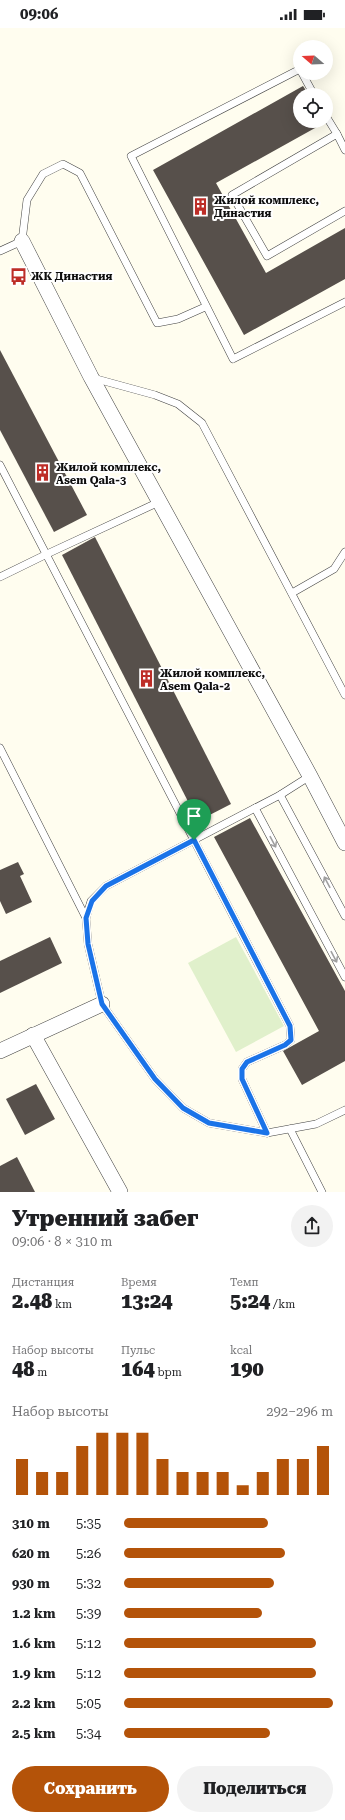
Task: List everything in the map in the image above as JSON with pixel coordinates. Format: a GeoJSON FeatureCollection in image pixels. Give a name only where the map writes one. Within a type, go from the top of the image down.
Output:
{"type":"FeatureCollection","features":[{"type":"Feature","properties":{"kind":"street"},"geometry":{"type":"LineString","coordinates":[[22,240],[91,377],[310,776],[345,843]]}},
{"type":"Feature","properties":{"kind":"street"},"geometry":{"type":"LineString","coordinates":[[0,1051],[102,1004]]}},
{"type":"Feature","properties":{"kind":"street"},"geometry":{"type":"LineString","coordinates":[[33,1035],[120,1192]]}},
{"type":"Feature","properties":{"kind":"lane"},"geometry":{"type":"LineString","coordinates":[[293,74],[131,156],[232,359],[345,302]]}},
{"type":"Feature","properties":{"kind":"lane"},"geometry":{"type":"LineString","coordinates":[[333,128],[345,150]]}},
{"type":"Feature","properties":{"kind":"lane"},"geometry":{"type":"LineString","coordinates":[[336,134],[232,195],[267,256],[345,211]]}},
{"type":"Feature","properties":{"kind":"lane"},"geometry":{"type":"LineString","coordinates":[[0,251],[22,240],[27,200],[43,174],[63,164],[80,173],[157,323],[178,319],[205,307]]}},
{"type":"Feature","properties":{"kind":"lane"},"geometry":{"type":"LineString","coordinates":[[91,377],[155,395],[178,404],[202,423],[345,695]]}},
{"type":"Feature","properties":{"kind":"lane"},"geometry":{"type":"LineString","coordinates":[[0,465],[290,1026],[291,1040],[285,1045],[247,1062],[242,1069],[242,1079],[267,1133]]}},
{"type":"Feature","properties":{"kind":"lane"},"geometry":{"type":"LineString","coordinates":[[0,577],[159,502]]}},
{"type":"Feature","properties":{"kind":"lane"},"geometry":{"type":"LineString","coordinates":[[292,593],[334,569],[345,552]]}},
{"type":"Feature","properties":{"kind":"lane"},"geometry":{"type":"LineString","coordinates":[[0,748],[86,918],[88,944],[102,1004],[155,1079],[183,1108],[209,1123],[267,1133],[316,1124],[345,1110]]}},
{"type":"Feature","properties":{"kind":"lane"},"geometry":{"type":"LineString","coordinates":[[86,918],[92,901],[106,886],[280,795],[310,776]]}},
{"type":"Feature","properties":{"kind":"lane"},"geometry":{"type":"LineString","coordinates":[[280,795],[345,916]]}},
{"type":"Feature","properties":{"kind":"lane"},"geometry":{"type":"LineString","coordinates":[[255,808],[345,977]]}},
{"type":"Feature","properties":{"kind":"lane"},"geometry":{"type":"LineString","coordinates":[[290,1129],[322,1192]]}},
{"type":"Feature","properties":{"kind":"green space"},"geometry":{"type":"Polygon","coordinates":[[[236,937],[284,1026],[236,1052],[188,963],[236,937]]]}},
{"type":"Feature","properties":{"kind":"building","name":"Жилой комплекс, Династия"},"geometry":{"type":"Polygon","coordinates":[[[293,92],[293,128],[315,128],[216,183],[266,273],[345,228],[345,279],[244,335],[153,170],[293,92]]]}},
{"type":"Feature","properties":{"kind":"building","name":"Жилой комплекс, Asem Qala-3"},"geometry":{"type":"Polygon","coordinates":[[[0,350],[87,515],[54,532],[0,430],[0,350]]]}},
{"type":"Feature","properties":{"kind":"building","name":"Жилой комплекс, Asem Qala-2"},"geometry":{"type":"Polygon","coordinates":[[[95,537],[231,804],[198,821],[62,555],[95,537]]]}},
{"type":"Feature","properties":{"kind":"building"},"geometry":{"type":"Polygon","coordinates":[[[250,818],[345,991],[345,1061],[302,1085],[283,1051],[319,1031],[214,837],[250,818]]]}},
{"type":"Feature","properties":{"kind":"building"},"geometry":{"type":"Polygon","coordinates":[[[18,862],[24,874],[20,876],[32,902],[6,914],[0,901],[0,870],[18,862]]]}},
{"type":"Feature","properties":{"kind":"building"},"geometry":{"type":"Polygon","coordinates":[[[50,937],[62,963],[0,993],[0,961],[50,937]]]}},
{"type":"Feature","properties":{"kind":"building"},"geometry":{"type":"Polygon","coordinates":[[[36,1084],[55,1119],[25,1135],[6,1099],[36,1084]]]}},
{"type":"Feature","properties":{"kind":"building"},"geometry":{"type":"Polygon","coordinates":[[[17,1157],[35,1192],[0,1192],[0,1166],[17,1157]]]}},
{"type":"Feature","properties":{"kind":"place","name":"Жилой комплекс, Династия"},"geometry":{"type":"Point","coordinates":[201,206]}},
{"type":"Feature","properties":{"kind":"place","name":"ЖК Династия"},"geometry":{"type":"Point","coordinates":[18,276]}},
{"type":"Feature","properties":{"kind":"place","name":"Жилой комплекс, Asem Qala-3"},"geometry":{"type":"Point","coordinates":[43,473]}},
{"type":"Feature","properties":{"kind":"place","name":"Жилой комплекс, Asem Qala-2"},"geometry":{"type":"Point","coordinates":[147,679]}},
{"type":"Feature","properties":{"kind":"route"},"geometry":{"type":"LineString","coordinates":[[194,840],[290,1026],[291,1040],[285,1045],[247,1062],[242,1069],[242,1079],[267,1133],[209,1123],[183,1108],[155,1079],[102,1004],[88,944],[86,918],[92,901],[106,886],[194,840]]}}]}
